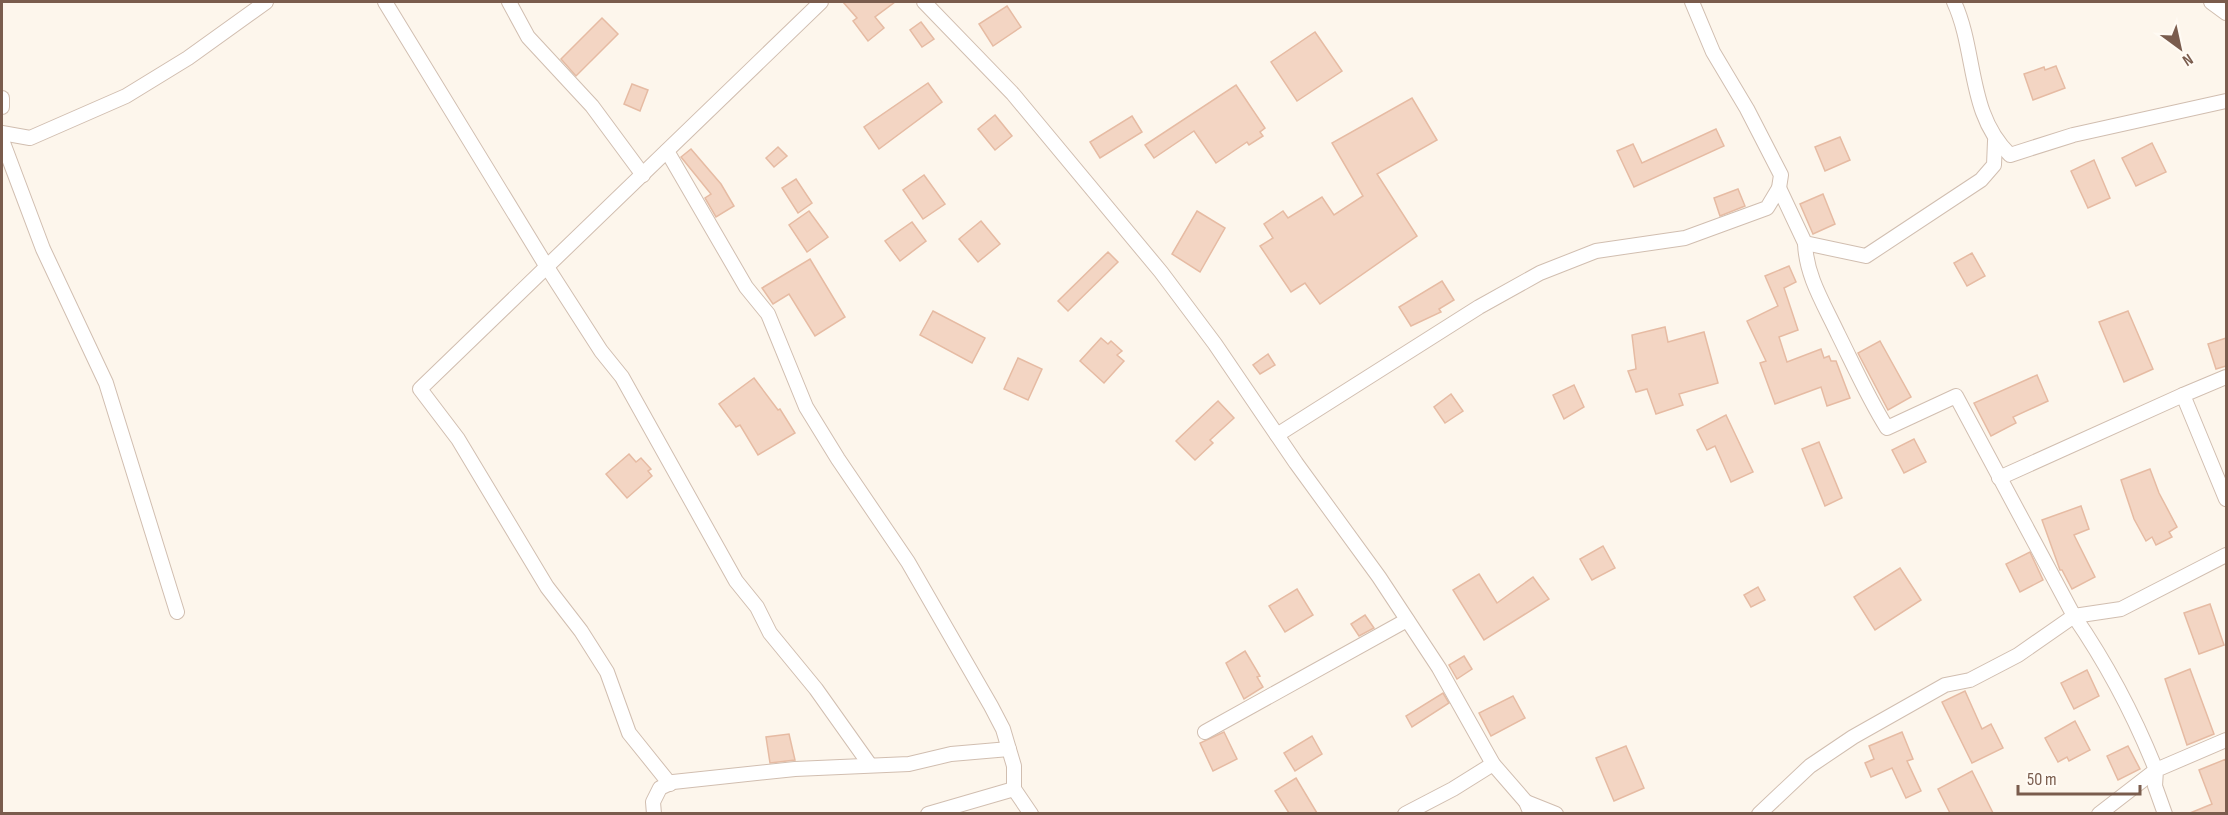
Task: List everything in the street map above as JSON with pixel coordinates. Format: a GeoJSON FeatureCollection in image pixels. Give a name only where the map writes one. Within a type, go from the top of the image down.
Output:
{"type":"FeatureCollection","features":[{"type":"Feature","properties":{"kind":"street"},"geometry":{"type":"LineString","coordinates":[[2,133],[30,138],[126,96],[188,58],[266,2]]}},
{"type":"Feature","properties":{"kind":"street"},"geometry":{"type":"LineString","coordinates":[[385,2],[547,267],[601,351],[622,377],[736,581],[757,607],[770,633],[816,689],[870,765]]}},
{"type":"Feature","properties":{"kind":"street"},"geometry":{"type":"LineString","coordinates":[[509,2],[528,37],[592,106],[643,175]]}},
{"type":"Feature","properties":{"kind":"street"},"geometry":{"type":"LineString","coordinates":[[670,784],[629,733],[607,672],[581,631],[547,587],[458,439],[420,390],[821,2]]}},
{"type":"Feature","properties":{"kind":"street"},"geometry":{"type":"LineString","coordinates":[[924,2],[1013,94],[1161,272],[1215,344],[1407,620],[1439,668],[1493,764],[1528,808],[1556,813]]}},
{"type":"Feature","properties":{"kind":"street"},"geometry":{"type":"LineString","coordinates":[[1277,435],[1479,307],[1540,273],[1596,251],[1685,238],[1767,208],[1779,188],[1781,175],[1747,109],[1713,51],[1692,2]]}},
{"type":"Feature","properties":{"kind":"street"},"geometry":{"type":"LineString","coordinates":[[1805,243],[1866,256],[1981,180],[1995,165],[1995,141],[1974,90],[1954,2]]}},
{"type":"Feature","properties":{"kind":"street"},"geometry":{"type":"LineString","coordinates":[[2211,2],[2226,13]]}},
{"type":"Feature","properties":{"kind":"street"},"geometry":{"type":"LineString","coordinates":[[2,98],[2,107]]}},
{"type":"Feature","properties":{"kind":"street"},"geometry":{"type":"LineString","coordinates":[[1995,141],[2010,155],[2073,135],[2226,101]]}},
{"type":"Feature","properties":{"kind":"street"},"geometry":{"type":"LineString","coordinates":[[2,140],[42,249],[106,383],[177,612]]}},
{"type":"Feature","properties":{"kind":"street"},"geometry":{"type":"LineString","coordinates":[[668,151],[746,287],[768,314],[806,408],[837,459],[908,562],[991,706],[1003,729],[1014,766],[1014,789],[1031,813]]}},
{"type":"Feature","properties":{"kind":"street"},"geometry":{"type":"LineString","coordinates":[[1779,188],[1805,243],[1806,260],[1814,284],[1872,405],[1887,428],[1956,396],[2074,616],[2100,653],[2140,730],[2156,770],[2155,786],[2165,813]]}},
{"type":"Feature","properties":{"kind":"street"},"geometry":{"type":"LineString","coordinates":[[1999,478],[2226,376]]}},
{"type":"Feature","properties":{"kind":"street"},"geometry":{"type":"LineString","coordinates":[[2183,395],[2226,500]]}},
{"type":"Feature","properties":{"kind":"street"},"geometry":{"type":"LineString","coordinates":[[1759,813],[1810,766],[1853,737],[1945,685],[1970,680],[2018,655],[2074,616],[2121,609],[2226,555]]}},
{"type":"Feature","properties":{"kind":"street"},"geometry":{"type":"LineString","coordinates":[[1205,732],[1407,620]]}},
{"type":"Feature","properties":{"kind":"street"},"geometry":{"type":"LineString","coordinates":[[2099,813],[2156,770],[2226,740]]}},
{"type":"Feature","properties":{"kind":"street"},"geometry":{"type":"LineString","coordinates":[[654,813],[653,802],[660,788],[670,784],[795,769],[909,764],[951,754],[1009,749]]}},
{"type":"Feature","properties":{"kind":"street"},"geometry":{"type":"LineString","coordinates":[[1405,813],[1453,789],[1493,764]]}},
{"type":"Feature","properties":{"kind":"street"},"geometry":{"type":"LineString","coordinates":[[928,813],[1014,789]]}},
{"type":"Feature","properties":{"kind":"building"},"geometry":{"type":"Polygon","coordinates":[[[843,2],[895,2],[875,17],[884,28],[868,41],[853,21],[857,18],[843,2]]]}},
{"type":"Feature","properties":{"kind":"building"},"geometry":{"type":"Polygon","coordinates":[[[1007,6],[1021,27],[993,46],[979,24],[1007,6]]]}},
{"type":"Feature","properties":{"kind":"building"},"geometry":{"type":"Polygon","coordinates":[[[602,18],[618,34],[576,76],[561,59],[602,18]]]}},
{"type":"Feature","properties":{"kind":"building"},"geometry":{"type":"Polygon","coordinates":[[[921,22],[934,39],[922,47],[910,30],[921,22]]]}},
{"type":"Feature","properties":{"kind":"building"},"geometry":{"type":"Polygon","coordinates":[[[1315,32],[1342,71],[1297,101],[1271,62],[1315,32]]]}},
{"type":"Feature","properties":{"kind":"building"},"geometry":{"type":"Polygon","coordinates":[[[2056,66],[2065,88],[2033,100],[2024,74],[2044,67],[2045,70],[2056,66]]]}},
{"type":"Feature","properties":{"kind":"building"},"geometry":{"type":"Polygon","coordinates":[[[928,83],[942,102],[879,149],[864,127],[928,83]]]}},
{"type":"Feature","properties":{"kind":"building"},"geometry":{"type":"Polygon","coordinates":[[[632,84],[648,90],[640,111],[624,104],[632,84]]]}},
{"type":"Feature","properties":{"kind":"building"},"geometry":{"type":"Polygon","coordinates":[[[1236,85],[1265,128],[1260,132],[1263,136],[1249,145],[1247,142],[1216,163],[1194,131],[1154,158],[1145,145],[1236,85]]]}},
{"type":"Feature","properties":{"kind":"building"},"geometry":{"type":"Polygon","coordinates":[[[1412,98],[1437,140],[1377,174],[1417,236],[1320,304],[1305,283],[1291,292],[1260,246],[1273,238],[1264,224],[1283,211],[1288,218],[1322,197],[1334,215],[1363,196],[1332,143],[1412,98]]]}},
{"type":"Feature","properties":{"kind":"building"},"geometry":{"type":"Polygon","coordinates":[[[995,115],[1012,136],[995,150],[978,129],[995,115]]]}},
{"type":"Feature","properties":{"kind":"building"},"geometry":{"type":"Polygon","coordinates":[[[1132,116],[1142,132],[1100,158],[1090,142],[1132,116]]]}},
{"type":"Feature","properties":{"kind":"building"},"geometry":{"type":"Polygon","coordinates":[[[1716,129],[1724,146],[1634,187],[1617,151],[1633,144],[1642,163],[1716,129]]]}},
{"type":"Feature","properties":{"kind":"building"},"geometry":{"type":"Polygon","coordinates":[[[1840,137],[1850,160],[1825,171],[1815,147],[1840,137]]]}},
{"type":"Feature","properties":{"kind":"building"},"geometry":{"type":"Polygon","coordinates":[[[2152,143],[2166,172],[2136,186],[2122,158],[2152,143]]]}},
{"type":"Feature","properties":{"kind":"building"},"geometry":{"type":"Polygon","coordinates":[[[778,147],[787,156],[774,167],[766,158],[778,147]]]}},
{"type":"Feature","properties":{"kind":"building"},"geometry":{"type":"Polygon","coordinates":[[[691,149],[721,184],[734,206],[716,217],[705,198],[711,194],[681,157],[691,149]]]}},
{"type":"Feature","properties":{"kind":"building"},"geometry":{"type":"Polygon","coordinates":[[[2094,160],[2110,198],[2088,208],[2071,171],[2094,160]]]}},
{"type":"Feature","properties":{"kind":"building"},"geometry":{"type":"Polygon","coordinates":[[[924,175],[945,204],[923,219],[903,190],[924,175]]]}},
{"type":"Feature","properties":{"kind":"building"},"geometry":{"type":"Polygon","coordinates":[[[796,179],[812,203],[798,213],[782,188],[796,179]]]}},
{"type":"Feature","properties":{"kind":"building"},"geometry":{"type":"Polygon","coordinates":[[[1738,189],[1745,206],[1720,216],[1714,198],[1738,189]]]}},
{"type":"Feature","properties":{"kind":"building"},"geometry":{"type":"Polygon","coordinates":[[[1823,194],[1835,224],[1813,234],[1800,204],[1823,194]]]}},
{"type":"Feature","properties":{"kind":"building"},"geometry":{"type":"Polygon","coordinates":[[[809,211],[828,237],[807,252],[789,225],[809,211]]]}},
{"type":"Feature","properties":{"kind":"building"},"geometry":{"type":"Polygon","coordinates":[[[1197,211],[1225,228],[1200,272],[1172,254],[1197,211]]]}},
{"type":"Feature","properties":{"kind":"building"},"geometry":{"type":"Polygon","coordinates":[[[981,221],[1000,244],[978,262],[959,239],[981,221]]]}},
{"type":"Feature","properties":{"kind":"building"},"geometry":{"type":"Polygon","coordinates":[[[912,222],[926,241],[900,261],[885,241],[912,222]]]}},
{"type":"Feature","properties":{"kind":"building"},"geometry":{"type":"Polygon","coordinates":[[[1108,252],[1118,262],[1068,311],[1058,301],[1108,252]]]}},
{"type":"Feature","properties":{"kind":"building"},"geometry":{"type":"Polygon","coordinates":[[[1972,253],[1985,276],[1967,286],[1954,263],[1972,253]]]}},
{"type":"Feature","properties":{"kind":"building"},"geometry":{"type":"Polygon","coordinates":[[[810,259],[845,317],[815,336],[789,294],[773,304],[762,288],[810,259]]]}},
{"type":"Feature","properties":{"kind":"building"},"geometry":{"type":"Polygon","coordinates":[[[1789,266],[1796,282],[1784,288],[1798,330],[1779,337],[1787,362],[1821,349],[1824,358],[1829,356],[1831,361],[1836,361],[1850,398],[1827,406],[1821,387],[1775,404],[1760,363],[1766,361],[1747,321],[1778,306],[1765,276],[1789,266]]]}},
{"type":"Feature","properties":{"kind":"building"},"geometry":{"type":"Polygon","coordinates":[[[1442,281],[1454,300],[1439,309],[1441,312],[1411,326],[1399,307],[1442,281]]]}},
{"type":"Feature","properties":{"kind":"building"},"geometry":{"type":"Polygon","coordinates":[[[933,311],[985,338],[972,363],[920,335],[933,311]]]}},
{"type":"Feature","properties":{"kind":"building"},"geometry":{"type":"Polygon","coordinates":[[[2128,311],[2153,369],[2124,382],[2099,322],[2128,311]]]}},
{"type":"Feature","properties":{"kind":"building"},"geometry":{"type":"Polygon","coordinates":[[[1665,327],[1668,342],[1704,332],[1718,383],[1679,394],[1683,405],[1656,414],[1647,389],[1636,392],[1628,371],[1636,369],[1632,335],[1665,327]]]}},
{"type":"Feature","properties":{"kind":"building"},"geometry":{"type":"Polygon","coordinates":[[[1101,338],[1108,344],[1111,341],[1122,351],[1117,355],[1124,361],[1104,383],[1080,361],[1101,338]]]}},
{"type":"Feature","properties":{"kind":"building"},"geometry":{"type":"Polygon","coordinates":[[[2226,338],[2226,366],[2216,369],[2208,344],[2226,338]]]}},
{"type":"Feature","properties":{"kind":"building"},"geometry":{"type":"Polygon","coordinates":[[[1880,341],[1911,397],[1888,410],[1858,353],[1880,341]]]}},
{"type":"Feature","properties":{"kind":"building"},"geometry":{"type":"Polygon","coordinates":[[[1268,354],[1275,365],[1260,374],[1253,365],[1268,354]]]}},
{"type":"Feature","properties":{"kind":"building"},"geometry":{"type":"Polygon","coordinates":[[[1018,358],[1042,369],[1028,400],[1004,389],[1018,358]]]}},
{"type":"Feature","properties":{"kind":"building"},"geometry":{"type":"Polygon","coordinates":[[[2037,375],[2048,401],[2013,417],[2016,423],[1991,436],[1974,403],[2037,375]]]}},
{"type":"Feature","properties":{"kind":"building"},"geometry":{"type":"Polygon","coordinates":[[[754,378],[778,410],[780,409],[795,433],[758,455],[740,425],[736,427],[719,404],[754,378]]]}},
{"type":"Feature","properties":{"kind":"building"},"geometry":{"type":"Polygon","coordinates":[[[1574,385],[1584,407],[1564,419],[1553,395],[1574,385]]]}},
{"type":"Feature","properties":{"kind":"building"},"geometry":{"type":"Polygon","coordinates":[[[1451,394],[1463,411],[1445,423],[1434,407],[1451,394]]]}},
{"type":"Feature","properties":{"kind":"building"},"geometry":{"type":"Polygon","coordinates":[[[1218,401],[1234,418],[1210,440],[1213,443],[1195,460],[1176,441],[1218,401]]]}},
{"type":"Feature","properties":{"kind":"building"},"geometry":{"type":"Polygon","coordinates":[[[1726,415],[1753,472],[1731,482],[1715,446],[1707,450],[1697,430],[1726,415]]]}},
{"type":"Feature","properties":{"kind":"building"},"geometry":{"type":"Polygon","coordinates":[[[1914,439],[1926,462],[1904,473],[1892,450],[1914,439]]]}},
{"type":"Feature","properties":{"kind":"building"},"geometry":{"type":"Polygon","coordinates":[[[1819,442],[1842,498],[1825,506],[1802,449],[1819,442]]]}},
{"type":"Feature","properties":{"kind":"building"},"geometry":{"type":"Polygon","coordinates":[[[629,454],[636,462],[641,458],[651,469],[648,471],[652,476],[627,498],[606,474],[629,454]]]}},
{"type":"Feature","properties":{"kind":"building"},"geometry":{"type":"Polygon","coordinates":[[[2150,469],[2159,493],[2177,527],[2169,532],[2172,537],[2156,545],[2152,537],[2146,541],[2134,519],[2121,480],[2150,469]]]}},
{"type":"Feature","properties":{"kind":"building"},"geometry":{"type":"Polygon","coordinates":[[[2081,506],[2089,529],[2074,535],[2095,577],[2072,589],[2060,570],[2042,520],[2081,506]]]}},
{"type":"Feature","properties":{"kind":"building"},"geometry":{"type":"Polygon","coordinates":[[[1603,546],[1615,568],[1592,580],[1580,559],[1603,546]]]}},
{"type":"Feature","properties":{"kind":"building"},"geometry":{"type":"Polygon","coordinates":[[[2030,552],[2043,580],[2020,592],[2006,564],[2030,552]]]}},
{"type":"Feature","properties":{"kind":"building"},"geometry":{"type":"Polygon","coordinates":[[[1900,568],[1921,600],[1875,630],[1854,597],[1900,568]]]}},
{"type":"Feature","properties":{"kind":"building"},"geometry":{"type":"Polygon","coordinates":[[[1479,574],[1497,603],[1533,577],[1549,599],[1484,640],[1453,590],[1479,574]]]}},
{"type":"Feature","properties":{"kind":"building"},"geometry":{"type":"Polygon","coordinates":[[[1758,587],[1765,600],[1751,607],[1744,595],[1758,587]]]}},
{"type":"Feature","properties":{"kind":"building"},"geometry":{"type":"Polygon","coordinates":[[[1297,589],[1313,615],[1285,632],[1269,606],[1297,589]]]}},
{"type":"Feature","properties":{"kind":"building"},"geometry":{"type":"Polygon","coordinates":[[[2210,604],[2224,645],[2199,654],[2184,613],[2210,604]]]}},
{"type":"Feature","properties":{"kind":"building"},"geometry":{"type":"Polygon","coordinates":[[[1365,615],[1374,628],[1359,636],[1351,624],[1365,615]]]}},
{"type":"Feature","properties":{"kind":"building"},"geometry":{"type":"Polygon","coordinates":[[[1245,651],[1260,676],[1257,677],[1263,687],[1244,699],[1226,663],[1245,651]]]}},
{"type":"Feature","properties":{"kind":"building"},"geometry":{"type":"Polygon","coordinates":[[[1464,656],[1472,669],[1457,679],[1449,665],[1464,656]]]}},
{"type":"Feature","properties":{"kind":"building"},"geometry":{"type":"Polygon","coordinates":[[[2190,669],[2214,734],[2187,745],[2165,679],[2190,669]]]}},
{"type":"Feature","properties":{"kind":"building"},"geometry":{"type":"Polygon","coordinates":[[[2087,670],[2099,696],[2074,709],[2061,683],[2087,670]]]}},
{"type":"Feature","properties":{"kind":"building"},"geometry":{"type":"Polygon","coordinates":[[[1965,691],[1982,729],[1991,724],[2003,748],[1972,763],[1942,702],[1965,691]]]}},
{"type":"Feature","properties":{"kind":"building"},"geometry":{"type":"Polygon","coordinates":[[[1443,693],[1449,703],[1412,727],[1406,716],[1443,693]]]}},
{"type":"Feature","properties":{"kind":"building"},"geometry":{"type":"Polygon","coordinates":[[[1513,696],[1525,718],[1491,736],[1479,713],[1513,696]]]}},
{"type":"Feature","properties":{"kind":"building"},"geometry":{"type":"Polygon","coordinates":[[[2075,721],[2090,750],[2069,761],[2067,757],[2058,762],[2045,738],[2075,721]]]}},
{"type":"Feature","properties":{"kind":"building"},"geometry":{"type":"Polygon","coordinates":[[[1224,732],[1237,759],[1213,771],[1200,743],[1224,732]]]}},
{"type":"Feature","properties":{"kind":"building"},"geometry":{"type":"Polygon","coordinates":[[[1902,732],[1913,759],[1907,761],[1921,791],[1906,798],[1892,768],[1871,777],[1865,763],[1874,759],[1869,746],[1902,732]]]}},
{"type":"Feature","properties":{"kind":"building"},"geometry":{"type":"Polygon","coordinates":[[[789,734],[795,760],[770,763],[766,737],[789,734]]]}},
{"type":"Feature","properties":{"kind":"building"},"geometry":{"type":"Polygon","coordinates":[[[1312,736],[1322,754],[1295,771],[1284,753],[1312,736]]]}},
{"type":"Feature","properties":{"kind":"building"},"geometry":{"type":"Polygon","coordinates":[[[1626,746],[1644,788],[1614,801],[1596,758],[1626,746]]]}},
{"type":"Feature","properties":{"kind":"building"},"geometry":{"type":"Polygon","coordinates":[[[2128,746],[2140,769],[2118,780],[2107,756],[2128,746]]]}},
{"type":"Feature","properties":{"kind":"building"},"geometry":{"type":"Polygon","coordinates":[[[2226,759],[2226,813],[2190,813],[2212,804],[2199,770],[2226,759]]]}},
{"type":"Feature","properties":{"kind":"building"},"geometry":{"type":"Polygon","coordinates":[[[1972,771],[1993,813],[1950,813],[1938,789],[1972,771]]]}},
{"type":"Feature","properties":{"kind":"building"},"geometry":{"type":"Polygon","coordinates":[[[1296,778],[1317,813],[1289,813],[1275,791],[1296,778]]]}}]}
